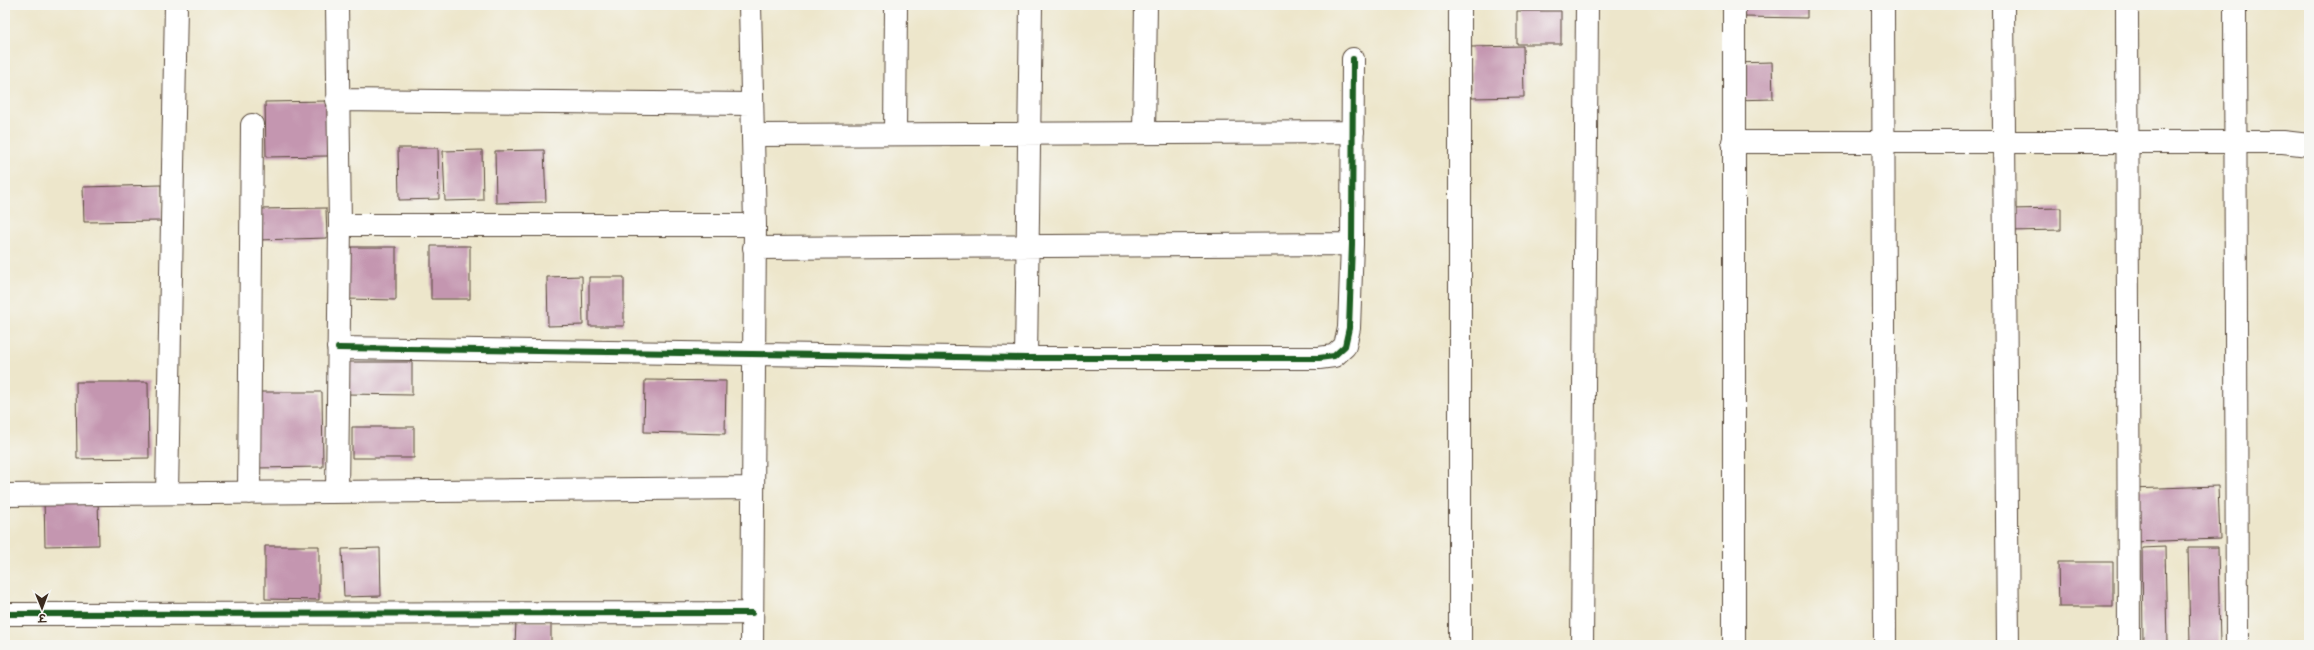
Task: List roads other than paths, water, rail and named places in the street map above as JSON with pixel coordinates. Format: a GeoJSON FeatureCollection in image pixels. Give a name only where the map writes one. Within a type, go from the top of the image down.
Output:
{"type":"FeatureCollection","features":[{"type":"Feature","properties":{"kind":"street"},"geometry":{"type":"LineString","coordinates":[[167,493],[176,5]]}},
{"type":"Feature","properties":{"kind":"street"},"geometry":{"type":"LineString","coordinates":[[337,5],[337,100],[340,225],[337,492]]}},
{"type":"Feature","properties":{"kind":"street"},"geometry":{"type":"LineString","coordinates":[[750,5],[755,225],[752,645]]}},
{"type":"Feature","properties":{"kind":"street"},"geometry":{"type":"LineString","coordinates":[[895,134],[896,5]]}},
{"type":"Feature","properties":{"kind":"street"},"geometry":{"type":"LineString","coordinates":[[1026,358],[1031,5]]}},
{"type":"Feature","properties":{"kind":"street"},"geometry":{"type":"LineString","coordinates":[[1144,133],[1146,5]]}},
{"type":"Feature","properties":{"kind":"street"},"geometry":{"type":"LineString","coordinates":[[1460,5],[1460,645]]}},
{"type":"Feature","properties":{"kind":"street"},"geometry":{"type":"LineString","coordinates":[[1582,645],[1587,5]]}},
{"type":"Feature","properties":{"kind":"street"},"geometry":{"type":"LineString","coordinates":[[1734,5],[1734,645]]}},
{"type":"Feature","properties":{"kind":"street"},"geometry":{"type":"LineString","coordinates":[[1883,5],[1884,645]]}},
{"type":"Feature","properties":{"kind":"street"},"geometry":{"type":"LineString","coordinates":[[2002,5],[2008,645]]}},
{"type":"Feature","properties":{"kind":"street"},"geometry":{"type":"LineString","coordinates":[[2127,5],[2129,645]]}},
{"type":"Feature","properties":{"kind":"street"},"geometry":{"type":"LineString","coordinates":[[2235,5],[2238,645]]}},
{"type":"Feature","properties":{"kind":"street"},"geometry":{"type":"LineString","coordinates":[[338,348],[1026,358],[1319,358],[1334,356],[1345,346],[1349,328],[1352,244],[1353,60]]}},
{"type":"Feature","properties":{"kind":"street"},"geometry":{"type":"LineString","coordinates":[[337,100],[752,104]]}},
{"type":"Feature","properties":{"kind":"street"},"geometry":{"type":"LineString","coordinates":[[250,493],[252,126]]}},
{"type":"Feature","properties":{"kind":"street"},"geometry":{"type":"LineString","coordinates":[[753,135],[1353,132]]}},
{"type":"Feature","properties":{"kind":"street"},"geometry":{"type":"LineString","coordinates":[[1733,142],[2282,142],[2309,145]]}},
{"type":"Feature","properties":{"kind":"street"},"geometry":{"type":"LineString","coordinates":[[340,225],[755,225]]}},
{"type":"Feature","properties":{"kind":"street"},"geometry":{"type":"LineString","coordinates":[[754,248],[1352,244]]}},
{"type":"Feature","properties":{"kind":"street"},"geometry":{"type":"LineString","coordinates":[[5,495],[753,488]]}},
{"type":"Feature","properties":{"kind":"street"},"geometry":{"type":"LineString","coordinates":[[5,614],[752,613]]}}]}
